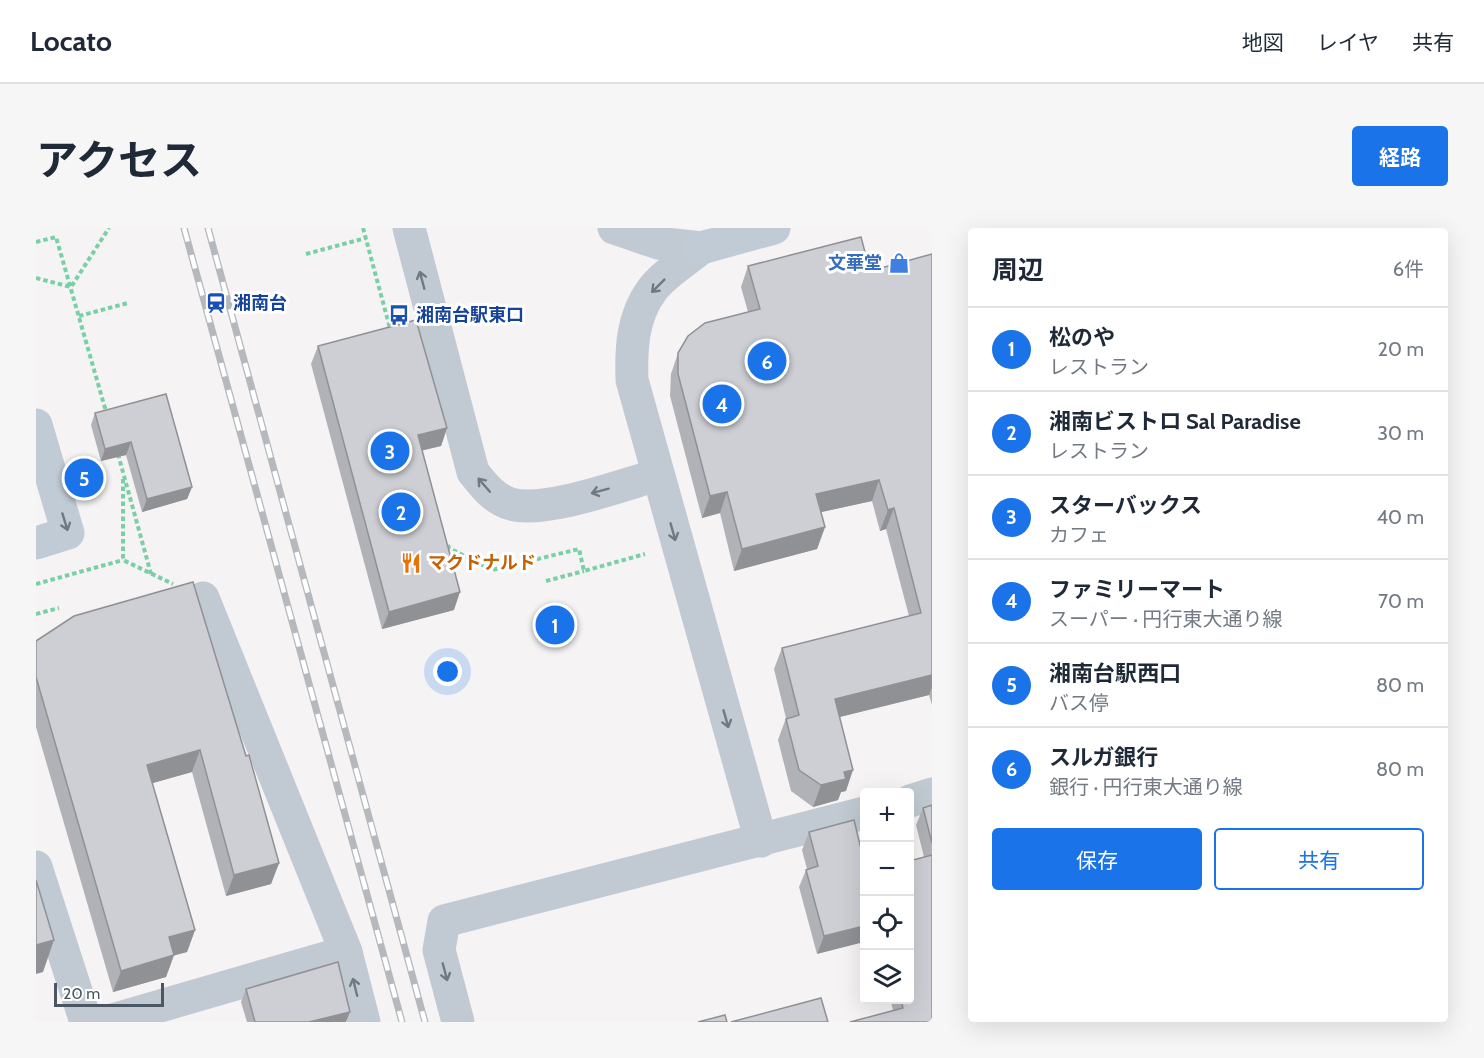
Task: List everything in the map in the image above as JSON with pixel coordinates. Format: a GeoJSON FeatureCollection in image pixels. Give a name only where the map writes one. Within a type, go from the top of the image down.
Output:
{"type":"FeatureCollection","features":[{"type":"Feature","properties":{"kind":"street"},"geometry":{"type":"LineString","coordinates":[[409,228],[473,472],[487,491],[511,504],[536,508],[657,475]]}},
{"type":"Feature","properties":{"kind":"street"},"geometry":{"type":"LineString","coordinates":[[614,228],[658,243],[701,248],[774,228]]}},
{"type":"Feature","properties":{"kind":"street"},"geometry":{"type":"LineString","coordinates":[[701,248],[652,290],[638,316],[631,348],[632,380],[761,841]]}},
{"type":"Feature","properties":{"kind":"street"},"geometry":{"type":"LineString","coordinates":[[36,425],[68,533],[36,543]]}},
{"type":"Feature","properties":{"kind":"street"},"geometry":{"type":"LineString","coordinates":[[203,598],[346,952],[364,1022]]}},
{"type":"Feature","properties":{"kind":"street"},"geometry":{"type":"LineString","coordinates":[[914,799],[932,794]]}},
{"type":"Feature","properties":{"kind":"street"},"geometry":{"type":"LineString","coordinates":[[458,1022],[439,950],[444,921],[860,814]]}},
{"type":"Feature","properties":{"kind":"street"},"geometry":{"type":"LineString","coordinates":[[36,867],[86,1022]]}},
{"type":"Feature","properties":{"kind":"street"},"geometry":{"type":"LineString","coordinates":[[105,1022],[346,952]]}},
{"type":"Feature","properties":{"kind":"path"},"geometry":{"type":"LineString","coordinates":[[71,287],[109,228]]}},
{"type":"Feature","properties":{"kind":"path"},"geometry":{"type":"LineString","coordinates":[[36,242],[56,237],[109,422]]}},
{"type":"Feature","properties":{"kind":"path"},"geometry":{"type":"LineString","coordinates":[[306,254],[366,238]]}},
{"type":"Feature","properties":{"kind":"path"},"geometry":{"type":"LineString","coordinates":[[36,278],[71,287]]}},
{"type":"Feature","properties":{"kind":"path"},"geometry":{"type":"LineString","coordinates":[[79,316],[128,303]]}},
{"type":"Feature","properties":{"kind":"path"},"geometry":{"type":"LineString","coordinates":[[117,453],[151,574]]}},
{"type":"Feature","properties":{"kind":"path"},"geometry":{"type":"LineString","coordinates":[[123,473],[123,560]]}},
{"type":"Feature","properties":{"kind":"path"},"geometry":{"type":"LineString","coordinates":[[36,584],[123,560],[203,598]]}},
{"type":"Feature","properties":{"kind":"path"},"geometry":{"type":"LineString","coordinates":[[546,581],[584,570]]}},
{"type":"Feature","properties":{"kind":"path"},"geometry":{"type":"LineString","coordinates":[[36,614],[59,608]]}},
{"type":"Feature","properties":{"kind":"building"},"geometry":{"type":"Polygon","coordinates":[[[861,237],[870,271],[932,254],[932,675],[835,699],[853,770],[844,772],[846,779],[821,785],[799,770],[786,719],[799,715],[782,648],[921,613],[894,508],[888,510],[879,480],[816,494],[825,527],[742,549],[727,492],[710,496],[678,374],[678,353],[688,336],[705,323],[760,309],[748,266],[861,237]]]}},
{"type":"Feature","properties":{"kind":"building"},"geometry":{"type":"Polygon","coordinates":[[[416,320],[447,428],[418,435],[460,592],[389,612],[318,346],[416,320]]]}},
{"type":"Feature","properties":{"kind":"building"},"geometry":{"type":"Polygon","coordinates":[[[166,394],[192,487],[147,499],[131,442],[105,449],[95,413],[166,394]]]}},
{"type":"Feature","properties":{"kind":"building"},"geometry":{"type":"Polygon","coordinates":[[[193,582],[246,756],[249,755],[279,863],[234,875],[200,750],[147,765],[195,930],[169,937],[174,955],[121,971],[36,677],[36,641],[74,616],[193,582]]]}},
{"type":"Feature","properties":{"kind":"building"},"geometry":{"type":"Polygon","coordinates":[[[932,805],[932,843],[923,808],[932,805]]]}},
{"type":"Feature","properties":{"kind":"building"},"geometry":{"type":"Polygon","coordinates":[[[854,820],[860,845],[860,927],[824,936],[806,870],[818,866],[809,832],[854,820]]]}},
{"type":"Feature","properties":{"kind":"building"},"geometry":{"type":"Polygon","coordinates":[[[932,855],[932,1022],[850,1022],[903,1008],[902,1004],[914,1004],[914,860],[932,855]]]}},
{"type":"Feature","properties":{"kind":"building"},"geometry":{"type":"Polygon","coordinates":[[[36,880],[54,940],[36,945],[36,880]]]}},
{"type":"Feature","properties":{"kind":"building"},"geometry":{"type":"Polygon","coordinates":[[[338,962],[350,1012],[309,1022],[255,1022],[246,989],[338,962]]]}},
{"type":"Feature","properties":{"kind":"building"},"geometry":{"type":"Polygon","coordinates":[[[821,998],[828,1022],[731,1022],[821,998]]]}},
{"type":"Feature","properties":{"kind":"building"},"geometry":{"type":"Polygon","coordinates":[[[725,1015],[727,1022],[698,1022],[725,1015]]]}},
{"type":"Feature","properties":{"kind":"railway"},"geometry":{"type":"LineString","coordinates":[[184,228],[402,1022]]}},
{"type":"Feature","properties":{"kind":"railway"},"geometry":{"type":"LineString","coordinates":[[208,228],[425,1022]]}},
{"type":"Feature","properties":{"kind":"place","name":"文華堂"},"geometry":{"type":"Point","coordinates":[899,263]}},
{"type":"Feature","properties":{"kind":"place","name":"湘南台"},"geometry":{"type":"Point","coordinates":[216,303]}},
{"type":"Feature","properties":{"kind":"place","name":"湘南台駅東口"},"geometry":{"type":"Point","coordinates":[399,315]}},
{"type":"Feature","properties":{"kind":"place","name":"スルガ銀行"},"geometry":{"type":"Point","coordinates":[767,361]}},
{"type":"Feature","properties":{"kind":"place","name":"ファミリーマート"},"geometry":{"type":"Point","coordinates":[722,404]}},
{"type":"Feature","properties":{"kind":"place","name":"スターバックス"},"geometry":{"type":"Point","coordinates":[390,451]}},
{"type":"Feature","properties":{"kind":"place","name":"湘南台駅西口"},"geometry":{"type":"Point","coordinates":[84,478]}},
{"type":"Feature","properties":{"kind":"place","name":"湘南ビストロ Sal Paradise"},"geometry":{"type":"Point","coordinates":[401,512]}},
{"type":"Feature","properties":{"kind":"place","name":"マクドナルド"},"geometry":{"type":"Point","coordinates":[411,563]}},
{"type":"Feature","properties":{"kind":"place","name":"松のや"},"geometry":{"type":"Point","coordinates":[555,625]}}]}
